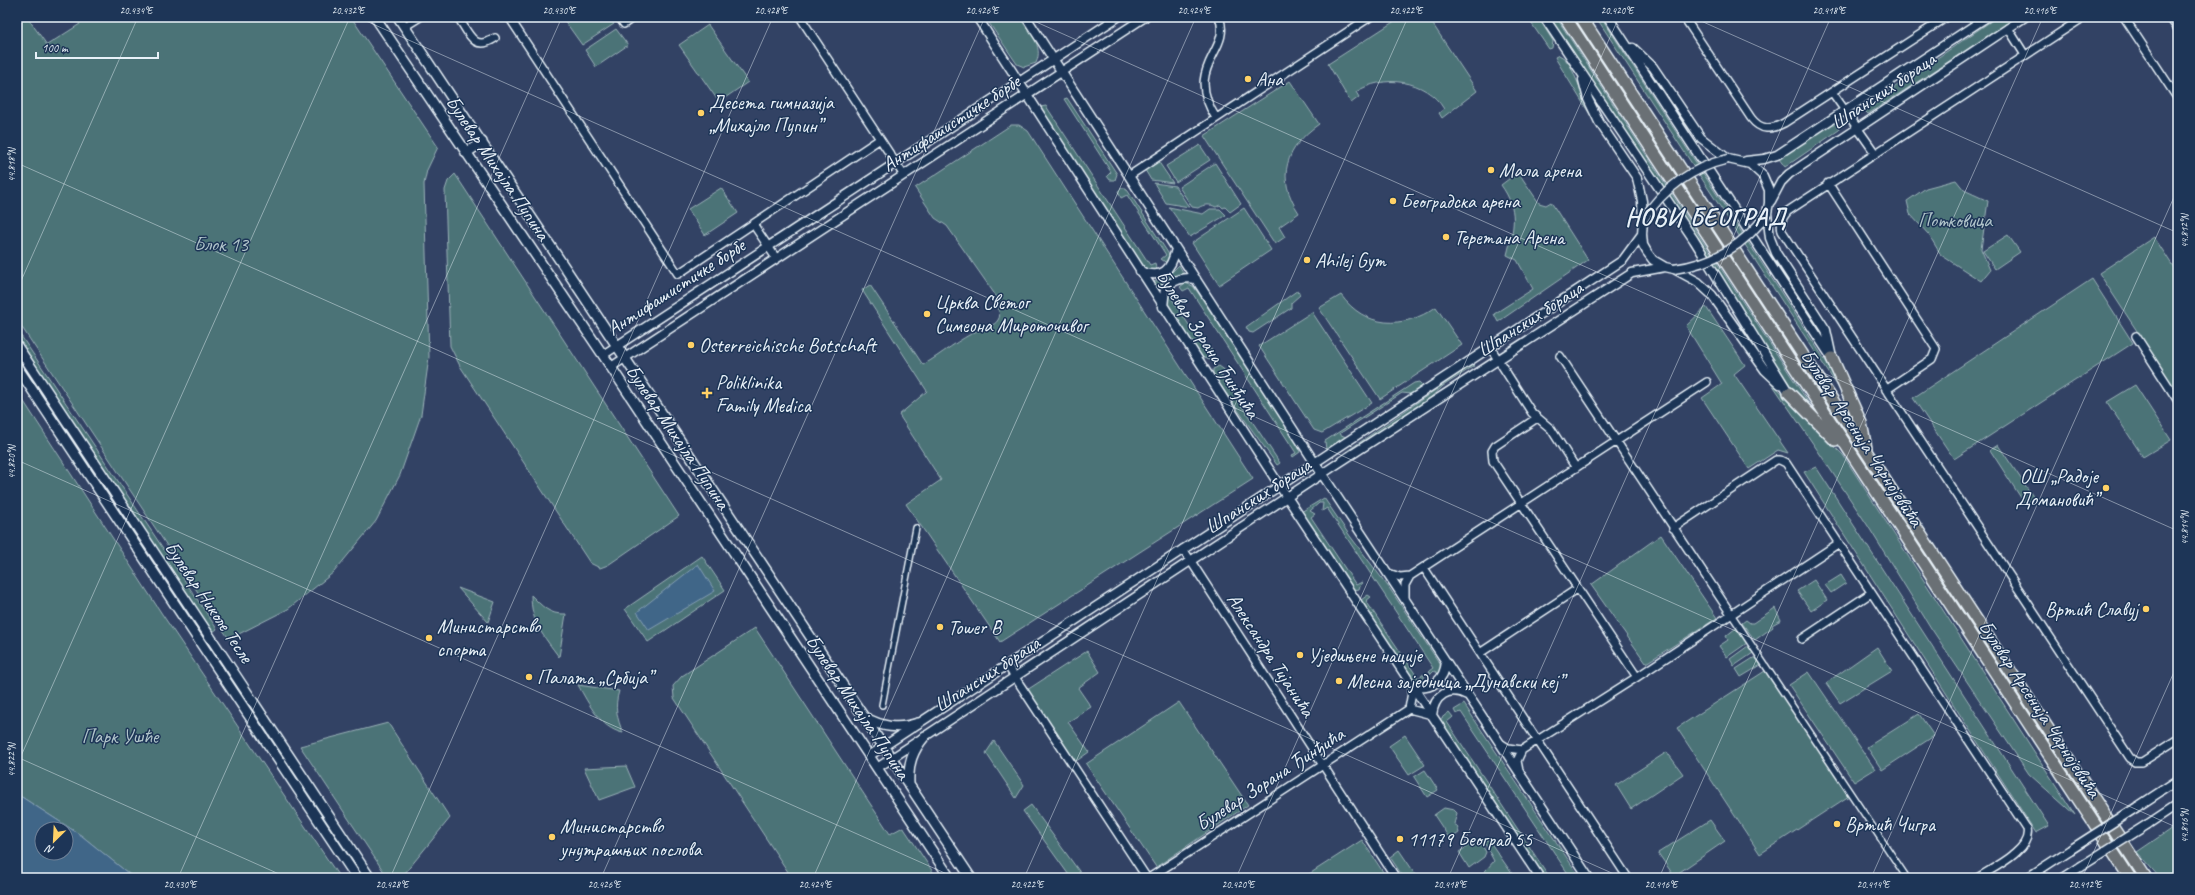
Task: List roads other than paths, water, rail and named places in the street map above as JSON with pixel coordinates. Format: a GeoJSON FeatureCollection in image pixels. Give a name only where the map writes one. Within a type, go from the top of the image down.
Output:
{"type":"FeatureCollection","features":[{"type":"Feature","properties":{"kind":"highway","name":"Булевар Арсенија Чарнојевића"},"geometry":{"type":"LineString","coordinates":[[1565,17],[2129,877]]}},
{"type":"Feature","properties":{"kind":"highway","name":"Булевар Арсенија Чарнојевића"},"geometry":{"type":"LineString","coordinates":[[1581,17],[2146,878]]}},
{"type":"Feature","properties":{"kind":"highway"},"geometry":{"type":"LineString","coordinates":[[1832,358],[1861,423],[1868,454]]}},
{"type":"Feature","properties":{"kind":"highway"},"geometry":{"type":"LineString","coordinates":[[1790,393],[1859,467]]}},
{"type":"Feature","properties":{"kind":"highway"},"geometry":{"type":"LineString","coordinates":[[2139,867],[2151,873],[2155,878]]}},
{"type":"Feature","properties":{"kind":"main road","name":"Булевар Михајла Пупина"},"geometry":{"type":"LineString","coordinates":[[375,17],[603,355],[950,878]]}},
{"type":"Feature","properties":{"kind":"main road","name":"Булевар Михајла Пупина"},"geometry":{"type":"LineString","coordinates":[[398,17],[482,142],[623,358],[971,878]]}},
{"type":"Feature","properties":{"kind":"main road"},"geometry":{"type":"LineString","coordinates":[[466,153],[482,142]]}},
{"type":"Feature","properties":{"kind":"main road","name":"Булевар Николе Тесле"},"geometry":{"type":"LineString","coordinates":[[17,346],[370,878]]}},
{"type":"Feature","properties":{"kind":"main road","name":"Булевар Николе Тесле"},"geometry":{"type":"LineString","coordinates":[[17,367],[357,878]]}},
{"type":"Feature","properties":{"kind":"main road"},"geometry":{"type":"LineString","coordinates":[[737,557],[750,548]]}},
{"type":"Feature","properties":{"kind":"main road"},"geometry":{"type":"LineString","coordinates":[[863,717],[879,725],[894,727],[918,723]]}},
{"type":"Feature","properties":{"kind":"main road"},"geometry":{"type":"LineString","coordinates":[[909,785],[910,760],[915,748],[925,736]]}},
{"type":"Feature","properties":{"kind":"street"},"geometry":{"type":"LineString","coordinates":[[404,27],[420,17]]}},
{"type":"Feature","properties":{"kind":"street"},"geometry":{"type":"LineString","coordinates":[[458,17],[474,41],[480,44],[496,38]]}},
{"type":"Feature","properties":{"kind":"street","name":"Антифашистичке борбе"},"geometry":{"type":"LineString","coordinates":[[509,17],[678,274],[880,139]]}},
{"type":"Feature","properties":{"kind":"street"},"geometry":{"type":"LineString","coordinates":[[619,17],[624,24],[634,17]]}},
{"type":"Feature","properties":{"kind":"street"},"geometry":{"type":"LineString","coordinates":[[800,17],[903,174]]}},
{"type":"Feature","properties":{"kind":"street","name":"Булевар Зорана Ђинђића"},"geometry":{"type":"LineString","coordinates":[[977,17],[1287,497],[1540,878]]}},
{"type":"Feature","properties":{"kind":"street","name":"Булевар Зорана Ђинђића"},"geometry":{"type":"LineString","coordinates":[[1026,17],[1322,474],[1589,878]]}},
{"type":"Feature","properties":{"kind":"street","name":"Антифашистичке борбе"},"geometry":{"type":"LineString","coordinates":[[603,355],[1118,17]]}},
{"type":"Feature","properties":{"kind":"street","name":"Антифашистичке борбе"},"geometry":{"type":"LineString","coordinates":[[610,367],[1145,17]]}},
{"type":"Feature","properties":{"kind":"street"},"geometry":{"type":"LineString","coordinates":[[1216,118],[1207,102],[1203,88],[1205,73],[1220,37],[1221,23],[1219,17]]}},
{"type":"Feature","properties":{"kind":"street"},"geometry":{"type":"LineString","coordinates":[[1129,176],[1370,17]]}},
{"type":"Feature","properties":{"kind":"street","name":"Булевар Арсенија Чарнојевића"},"geometry":{"type":"LineString","coordinates":[[1544,17],[1694,240],[1790,393]]}},
{"type":"Feature","properties":{"kind":"street","name":"Булевар Арсенија Чарнојевића"},"geometry":{"type":"LineString","coordinates":[[1608,17],[1832,358]]}},
{"type":"Feature","properties":{"kind":"street"},"geometry":{"type":"LineString","coordinates":[[1684,17],[1751,118],[1759,127],[1774,128],[1947,17]]}},
{"type":"Feature","properties":{"kind":"street","name":"Шпанских бораца"},"geometry":{"type":"LineString","coordinates":[[1742,161],[1760,160],[1777,155],[1987,17]]}},
{"type":"Feature","properties":{"kind":"street","name":"Шпанских бораца"},"geometry":{"type":"LineString","coordinates":[[1770,203],[1776,190],[1789,174],[2025,17]]}},
{"type":"Feature","properties":{"kind":"street"},"geometry":{"type":"LineString","coordinates":[[2084,17],[1828,183],[1788,211],[1782,216],[1782,232],[2130,758],[2136,762],[2148,759],[2178,739]]}},
{"type":"Feature","properties":{"kind":"street"},"geometry":{"type":"LineString","coordinates":[[2124,17],[2178,99]]}},
{"type":"Feature","properties":{"kind":"street"},"geometry":{"type":"LineString","coordinates":[[2170,17],[2178,28]]}},
{"type":"Feature","properties":{"kind":"street"},"geometry":{"type":"LineString","coordinates":[[2008,28],[2025,55]]}},
{"type":"Feature","properties":{"kind":"street"},"geometry":{"type":"LineString","coordinates":[[1624,40],[1653,67],[1701,138],[1728,159]]}},
{"type":"Feature","properties":{"kind":"street"},"geometry":{"type":"LineString","coordinates":[[1581,73],[1588,99],[1599,122],[1637,178],[1640,190],[1643,220],[1643,245],[1650,256],[1664,266],[1674,269],[1698,282],[1712,295],[1765,370],[1790,393]]}},
{"type":"Feature","properties":{"kind":"street"},"geometry":{"type":"LineString","coordinates":[[1832,92],[1875,153]]}},
{"type":"Feature","properties":{"kind":"street"},"geometry":{"type":"LineString","coordinates":[[1643,220],[1654,204],[1677,182],[1708,166],[1728,159],[1750,164],[1763,176],[1770,190],[1770,203],[1767,213],[1770,238],[1776,253],[1826,330],[1832,358]]}},
{"type":"Feature","properties":{"kind":"street"},"geometry":{"type":"LineString","coordinates":[[1828,183],[1936,349],[1932,359],[1886,390]]}},
{"type":"Feature","properties":{"kind":"street"},"geometry":{"type":"LineString","coordinates":[[1674,269],[1691,266],[1721,255],[1748,234],[1767,213]]}},
{"type":"Feature","properties":{"kind":"street","name":"Антифашистичке борбе"},"geometry":{"type":"LineString","coordinates":[[753,224],[776,258]]}},
{"type":"Feature","properties":{"kind":"street","name":"Шпанских бораца"},"geometry":{"type":"LineString","coordinates":[[869,756],[1623,260],[1642,234]]}},
{"type":"Feature","properties":{"kind":"street"},"geometry":{"type":"LineString","coordinates":[[1140,271],[1149,274],[1159,274],[1164,272],[1173,261],[1176,249]]}},
{"type":"Feature","properties":{"kind":"street","name":"Шпанских бораца"},"geometry":{"type":"LineString","coordinates":[[877,768],[1190,560],[1632,273],[1664,266]]}},
{"type":"Feature","properties":{"kind":"street"},"geometry":{"type":"LineString","coordinates":[[1163,307],[1165,288],[1172,282],[1186,278],[1196,279]]}},
{"type":"Feature","properties":{"kind":"street"},"geometry":{"type":"LineString","coordinates":[[2136,336],[2178,401]]}},
{"type":"Feature","properties":{"kind":"street"},"geometry":{"type":"LineString","coordinates":[[1490,347],[1537,418],[1551,429],[1576,468]]}},
{"type":"Feature","properties":{"kind":"street"},"geometry":{"type":"LineString","coordinates":[[1560,356],[1907,878]]}},
{"type":"Feature","properties":{"kind":"street"},"geometry":{"type":"LineString","coordinates":[[1388,573],[1400,577],[1410,576],[1424,568],[1707,382]]}},
{"type":"Feature","properties":{"kind":"street"},"geometry":{"type":"LineString","coordinates":[[1537,418],[1495,446],[1492,451],[1493,461],[1637,677]]}},
{"type":"Feature","properties":{"kind":"street"},"geometry":{"type":"LineString","coordinates":[[1673,528],[1778,459],[1786,463],[2027,829],[2027,841],[2017,852],[1977,878]]}},
{"type":"Feature","properties":{"kind":"street"},"geometry":{"type":"LineString","coordinates":[[882,705],[916,528]]}},
{"type":"Feature","properties":{"kind":"street"},"geometry":{"type":"LineString","coordinates":[[1519,772],[1517,761],[1522,750],[1637,677],[1839,544]]}},
{"type":"Feature","properties":{"kind":"street","name":"Александра Тијанића"},"geometry":{"type":"LineString","coordinates":[[1183,549],[1396,878]]}},
{"type":"Feature","properties":{"kind":"street"},"geometry":{"type":"LineString","coordinates":[[1424,568],[1628,878]]}},
{"type":"Feature","properties":{"kind":"street"},"geometry":{"type":"LineString","coordinates":[[1405,598],[1405,585],[1410,576]]}},
{"type":"Feature","properties":{"kind":"street"},"geometry":{"type":"LineString","coordinates":[[1480,653],[1577,589]]}},
{"type":"Feature","properties":{"kind":"street"},"geometry":{"type":"LineString","coordinates":[[1802,639],[1871,593]]}},
{"type":"Feature","properties":{"kind":"street"},"geometry":{"type":"LineString","coordinates":[[1446,662],[1444,673],[1439,682],[1426,688],[1413,687],[1409,709],[1432,715],[1435,701],[1444,693],[1460,691],[1468,696]]}},
{"type":"Feature","properties":{"kind":"street"},"geometry":{"type":"LineString","coordinates":[[1007,665],[1148,878]]}},
{"type":"Feature","properties":{"kind":"street","name":"Булевар Зорана Ђинђића"},"geometry":{"type":"LineString","coordinates":[[1148,878],[1409,709]]}},
{"type":"Feature","properties":{"kind":"street"},"geometry":{"type":"LineString","coordinates":[[1500,743],[1508,748],[1522,750]]}},
{"type":"Feature","properties":{"kind":"street"},"geometry":{"type":"LineString","coordinates":[[2027,878],[2178,780]]}},
{"type":"Feature","properties":{"kind":"street"},"geometry":{"type":"LineString","coordinates":[[2063,878],[2178,804]]}},
{"type":"Feature","properties":{"kind":"street"},"geometry":{"type":"LineString","coordinates":[[1582,878],[1583,869]]}},
{"type":"Feature","properties":{"kind":"water"},"geometry":{"type":"Polygon","coordinates":[[[698,564],[715,591],[649,630],[637,612],[698,564]]]}},
{"type":"Feature","properties":{"kind":"water"},"geometry":{"type":"Polygon","coordinates":[[[17,794],[59,821],[34,821],[34,861],[74,861],[74,831],[134,878],[17,878],[17,794]]]}},
{"type":"Feature","properties":{"kind":"place","name":"Ана"},"geometry":{"type":"Point","coordinates":[1248,79]}},
{"type":"Feature","properties":{"kind":"place","name":"Десета гимназија „Михајло Пупин”"},"geometry":{"type":"Point","coordinates":[701,113]}},
{"type":"Feature","properties":{"kind":"place","name":"Мала арена"},"geometry":{"type":"Point","coordinates":[1491,170]}},
{"type":"Feature","properties":{"kind":"place","name":"Београдска арена"},"geometry":{"type":"Point","coordinates":[1393,201]}},
{"type":"Feature","properties":{"kind":"place","name":"Теретана Арена"},"geometry":{"type":"Point","coordinates":[1446,237]}},
{"type":"Feature","properties":{"kind":"place","name":"Ahilej Gym"},"geometry":{"type":"Point","coordinates":[1307,260]}},
{"type":"Feature","properties":{"kind":"place","name":"Црква Светог Симеона Мироточивог"},"geometry":{"type":"Point","coordinates":[927,314]}},
{"type":"Feature","properties":{"kind":"place","name":"Osterreichische Botschaft"},"geometry":{"type":"Point","coordinates":[691,345]}},
{"type":"Feature","properties":{"kind":"place","name":"Poliklinika Family Medica"},"geometry":{"type":"Point","coordinates":[707,393]}},
{"type":"Feature","properties":{"kind":"place","name":"ОШ „Радоје Домановић”"},"geometry":{"type":"Point","coordinates":[2106,488]}},
{"type":"Feature","properties":{"kind":"place","name":"Вртић Славуј"},"geometry":{"type":"Point","coordinates":[2146,609]}},
{"type":"Feature","properties":{"kind":"place","name":"Tower B"},"geometry":{"type":"Point","coordinates":[940,627]}},
{"type":"Feature","properties":{"kind":"place","name":"Министарство спорта"},"geometry":{"type":"Point","coordinates":[429,638]}},
{"type":"Feature","properties":{"kind":"place","name":"Уједињене нације"},"geometry":{"type":"Point","coordinates":[1300,655]}},
{"type":"Feature","properties":{"kind":"place","name":"Палата „Србија”"},"geometry":{"type":"Point","coordinates":[529,677]}},
{"type":"Feature","properties":{"kind":"place","name":"Месна заједница „Дунавски кеј”"},"geometry":{"type":"Point","coordinates":[1339,681]}},
{"type":"Feature","properties":{"kind":"place","name":"Вртић Чигра"},"geometry":{"type":"Point","coordinates":[1837,824]}},
{"type":"Feature","properties":{"kind":"place","name":"Министарство унутрашњих послова"},"geometry":{"type":"Point","coordinates":[552,837]}},
{"type":"Feature","properties":{"kind":"place","name":"11179 Београд 55"},"geometry":{"type":"Point","coordinates":[1400,839]}},
{"type":"Feature","properties":{"kind":"district","name":"НОВИ БЕОГРАД"},"geometry":{"type":"Point","coordinates":[1706,217]}},
{"type":"Feature","properties":{"kind":"park label","name":"Потковица"},"geometry":{"type":"Point","coordinates":[1955,220]}},
{"type":"Feature","properties":{"kind":"park label","name":"Блок 13"},"geometry":{"type":"Point","coordinates":[221,244]}},
{"type":"Feature","properties":{"kind":"park label","name":"Парк Ушће"},"geometry":{"type":"Point","coordinates":[120,736]}}]}
